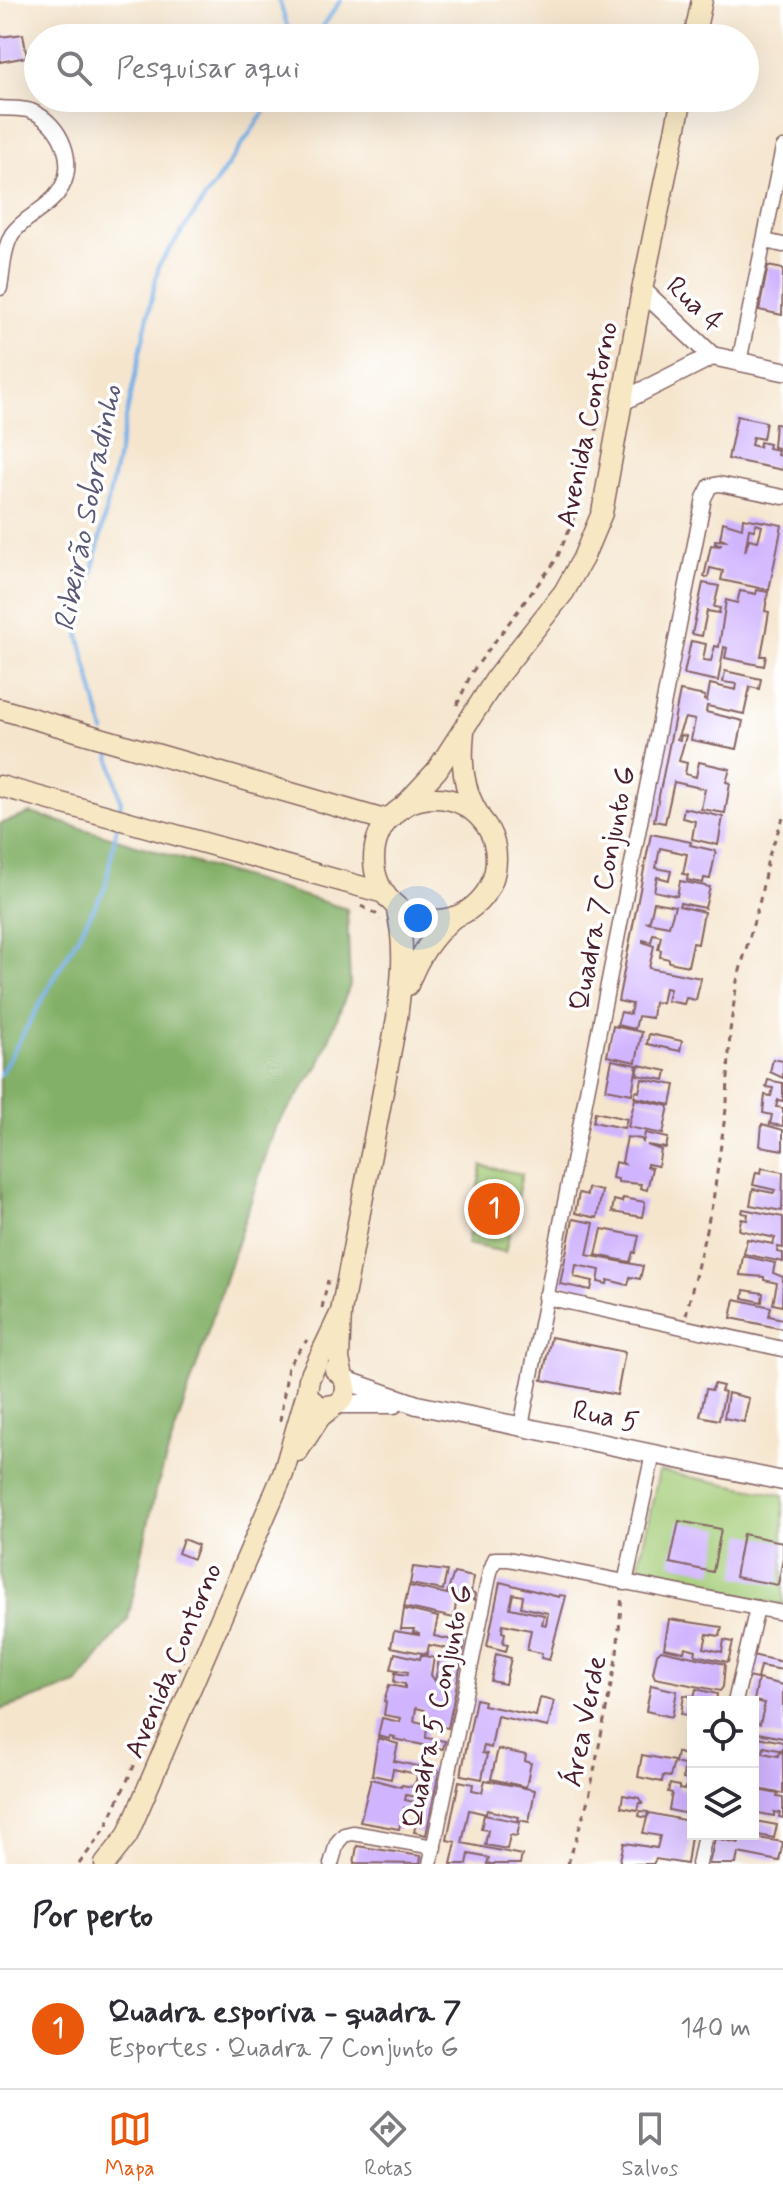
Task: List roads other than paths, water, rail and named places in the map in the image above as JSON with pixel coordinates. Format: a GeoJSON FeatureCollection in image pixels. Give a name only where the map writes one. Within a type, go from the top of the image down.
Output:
{"type":"FeatureCollection","features":[{"type":"Feature","properties":{"kind":"main road"},"geometry":{"type":"LineString","coordinates":[[697,24],[702,0]]}},
{"type":"Feature","properties":{"kind":"main road","name":"Avenida Contorno"},"geometry":{"type":"LineString","coordinates":[[392,814],[437,770],[458,721],[564,592],[602,513],[642,290],[679,112]]}},
{"type":"Feature","properties":{"kind":"main road"},"geometry":{"type":"LineString","coordinates":[[0,709],[130,747],[392,814]]}},
{"type":"Feature","properties":{"kind":"main road"},"geometry":{"type":"LineString","coordinates":[[0,786],[361,888],[390,899],[414,916],[434,920],[454,917],[473,908],[487,893],[495,874],[497,853],[491,833],[471,803],[465,782],[458,721]]}},
{"type":"Feature","properties":{"kind":"main road"},"geometry":{"type":"LineString","coordinates":[[390,899],[377,878],[374,861],[379,837],[392,814],[422,799],[443,798],[462,804],[479,816]]}},
{"type":"Feature","properties":{"kind":"main road","name":"Avenida Contorno"},"geometry":{"type":"LineString","coordinates":[[105,1864],[127,1836],[283,1474],[331,1313],[397,1018],[403,947],[390,899]]}},
{"type":"Feature","properties":{"kind":"main road","name":"Avenida Contorno"},"geometry":{"type":"LineString","coordinates":[[397,1018],[421,954],[454,917]]}},
{"type":"Feature","properties":{"kind":"main road","name":"Avenida Contorno"},"geometry":{"type":"LineString","coordinates":[[331,1313],[344,1379]]}},
{"type":"Feature","properties":{"kind":"main road"},"geometry":{"type":"LineString","coordinates":[[326,1368],[333,1369],[344,1379],[345,1396],[336,1405],[328,1408],[315,1404],[310,1383],[326,1368]]}},
{"type":"Feature","properties":{"kind":"main road","name":"Avenida Contorno"},"geometry":{"type":"LineString","coordinates":[[283,1474],[320,1417],[336,1405]]}},
{"type":"Feature","properties":{"kind":"street"},"geometry":{"type":"LineString","coordinates":[[0,108],[24,110]]}},
{"type":"Feature","properties":{"kind":"street"},"geometry":{"type":"LineString","coordinates":[[0,288],[10,238],[17,228],[57,195],[66,181],[68,158],[60,138],[48,123],[32,112]]}},
{"type":"Feature","properties":{"kind":"street"},"geometry":{"type":"LineString","coordinates":[[739,362],[783,148]]}},
{"type":"Feature","properties":{"kind":"street"},"geometry":{"type":"LineString","coordinates":[[765,241],[783,245]]}},
{"type":"Feature","properties":{"kind":"street","name":"Rua 4"},"geometry":{"type":"LineString","coordinates":[[642,290],[712,356],[783,371]]}},
{"type":"Feature","properties":{"kind":"street","name":"Rua 4"},"geometry":{"type":"LineString","coordinates":[[623,401],[712,356]]}},
{"type":"Feature","properties":{"kind":"street","name":"Quadra 7 Conjunto G"},"geometry":{"type":"LineString","coordinates":[[521,1426],[707,488],[719,484],[783,497]]}},
{"type":"Feature","properties":{"kind":"street"},"geometry":{"type":"LineString","coordinates":[[545,1297],[783,1349]]}},
{"type":"Feature","properties":{"kind":"street","name":"Rua 5"},"geometry":{"type":"LineString","coordinates":[[344,1379],[417,1405],[783,1481]]}},
{"type":"Feature","properties":{"kind":"street","name":"Rua 5"},"geometry":{"type":"LineString","coordinates":[[336,1405],[417,1405]]}},
{"type":"Feature","properties":{"kind":"street"},"geometry":{"type":"LineString","coordinates":[[653,1454],[625,1583],[783,1613]]}},
{"type":"Feature","properties":{"kind":"street","name":"Quadra 5 Conjunto G"},"geometry":{"type":"LineString","coordinates":[[430,1864],[495,1559],[625,1583]]}},
{"type":"Feature","properties":{"kind":"street"},"geometry":{"type":"LineString","coordinates":[[736,1696],[757,1608]]}},
{"type":"Feature","properties":{"kind":"street"},"geometry":{"type":"LineString","coordinates":[[331,1864],[337,1843],[344,1835],[353,1833],[434,1847]]}},
{"type":"Feature","properties":{"kind":"street"},"geometry":{"type":"LineString","coordinates":[[699,1864],[704,1840]]}},
{"type":"Feature","properties":{"kind":"waterway"},"geometry":{"type":"LineString","coordinates":[[279,0],[287,24]]}},
{"type":"Feature","properties":{"kind":"waterway","name":"Ribeirão Sobradinho"},"geometry":{"type":"LineString","coordinates":[[325,24],[341,0]]}},
{"type":"Feature","properties":{"kind":"waterway","name":"Ribeirão Sobradinho"},"geometry":{"type":"LineString","coordinates":[[104,732],[79,635],[159,265],[264,112]]}},
{"type":"Feature","properties":{"kind":"waterway","name":"Ribeirão Sobradinho"},"geometry":{"type":"LineString","coordinates":[[108,748],[121,802],[119,813]]}},
{"type":"Feature","properties":{"kind":"waterway","name":"Ribeirão Sobradinho"},"geometry":{"type":"LineString","coordinates":[[0,1075],[105,888],[117,826]]}},
{"type":"Feature","properties":{"kind":"place","name":"Quadra esporiva - quadra 7"},"geometry":{"type":"Point","coordinates":[494,1209]}}]}
